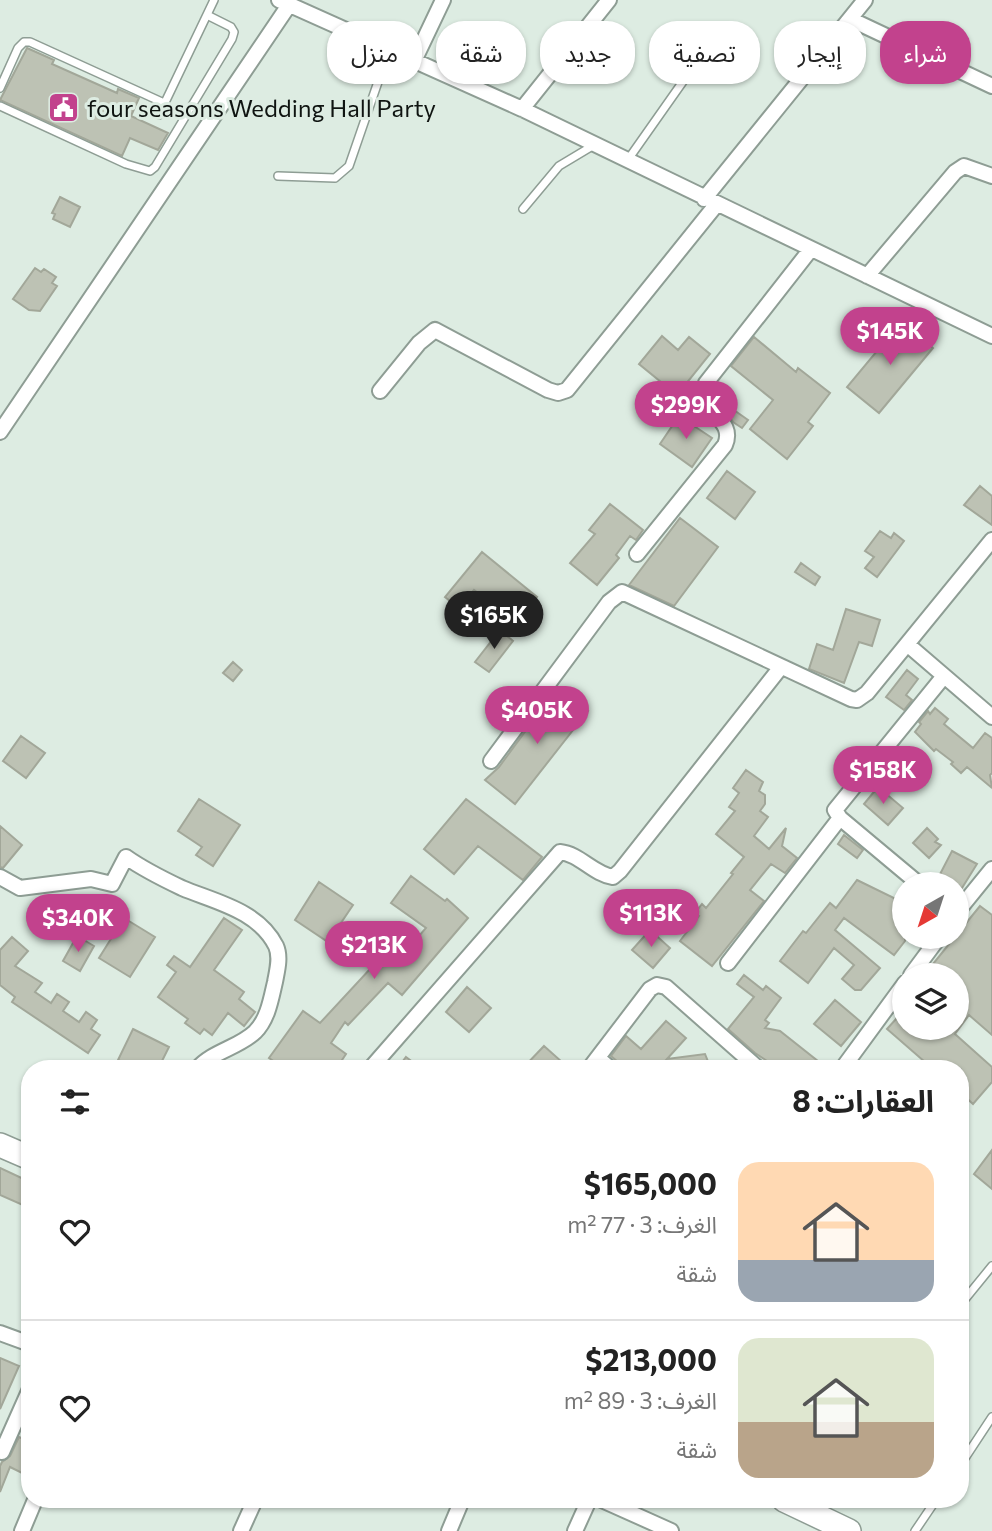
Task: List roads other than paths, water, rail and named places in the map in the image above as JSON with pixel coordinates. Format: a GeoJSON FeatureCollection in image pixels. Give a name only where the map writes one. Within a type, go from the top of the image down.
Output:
{"type":"FeatureCollection","features":[{"type":"Feature","properties":{"kind":"main road"},"geometry":{"type":"LineString","coordinates":[[0,1146],[21,1154]]}},
{"type":"Feature","properties":{"kind":"main road"},"geometry":{"type":"LineString","coordinates":[[806,1508],[849,1531]]}},
{"type":"Feature","properties":{"kind":"street"},"geometry":{"type":"LineString","coordinates":[[422,44],[443,0]]}},
{"type":"Feature","properties":{"kind":"street"},"geometry":{"type":"LineString","coordinates":[[522,109],[609,0]]}},
{"type":"Feature","properties":{"kind":"street"},"geometry":{"type":"LineString","coordinates":[[380,391],[419,343],[435,330],[548,390],[558,393],[567,390],[865,0]]}},
{"type":"Feature","properties":{"kind":"street"},"geometry":{"type":"LineString","coordinates":[[0,432],[284,2],[327,22]]}},
{"type":"Feature","properties":{"kind":"street"},"geometry":{"type":"LineString","coordinates":[[850,19],[992,86]]}},
{"type":"Feature","properties":{"kind":"street"},"geometry":{"type":"LineString","coordinates":[[422,65],[522,109],[992,336]]}},
{"type":"Feature","properties":{"kind":"street"},"geometry":{"type":"LineString","coordinates":[[867,276],[954,172],[964,166],[992,176]]}},
{"type":"Feature","properties":{"kind":"street"},"geometry":{"type":"LineString","coordinates":[[637,554],[725,445],[729,436],[725,426],[705,402],[703,393],[706,383],[811,249]]}},
{"type":"Feature","properties":{"kind":"street"},"geometry":{"type":"LineString","coordinates":[[491,761],[609,602],[622,592],[781,667],[857,699],[867,693],[992,540]]}},
{"type":"Feature","properties":{"kind":"street"},"geometry":{"type":"LineString","coordinates":[[907,644],[992,717]]}},
{"type":"Feature","properties":{"kind":"street"},"geometry":{"type":"LineString","coordinates":[[378,1060],[552,859],[561,852],[569,853],[604,875],[612,877],[620,871],[781,667]]}},
{"type":"Feature","properties":{"kind":"street"},"geometry":{"type":"LineString","coordinates":[[905,872],[840,818],[835,810],[944,676]]}},
{"type":"Feature","properties":{"kind":"street"},"geometry":{"type":"LineString","coordinates":[[728,963],[840,818]]}},
{"type":"Feature","properties":{"kind":"street"},"geometry":{"type":"LineString","coordinates":[[0,877],[20,888],[91,879],[112,884],[126,857],[141,868],[230,906],[251,918],[277,947],[279,964],[271,1003],[265,1019],[256,1031],[205,1060]]}},
{"type":"Feature","properties":{"kind":"street"},"geometry":{"type":"LineString","coordinates":[[970,896],[992,869]]}},
{"type":"Feature","properties":{"kind":"street"},"geometry":{"type":"LineString","coordinates":[[596,1060],[650,989],[657,985],[666,987],[749,1060]]}},
{"type":"Feature","properties":{"kind":"street"},"geometry":{"type":"LineString","coordinates":[[849,1060],[892,1002]]}},
{"type":"Feature","properties":{"kind":"street"},"geometry":{"type":"LineString","coordinates":[[0,1333],[21,1340]]}},
{"type":"Feature","properties":{"kind":"street"},"geometry":{"type":"LineString","coordinates":[[2,1452],[21,1409]]}},
{"type":"Feature","properties":{"kind":"street"},"geometry":{"type":"LineString","coordinates":[[22,1531],[32,1508]]}},
{"type":"Feature","properties":{"kind":"street"},"geometry":{"type":"LineString","coordinates":[[241,1531],[251,1508]]}},
{"type":"Feature","properties":{"kind":"street"},"geometry":{"type":"LineString","coordinates":[[449,1531],[458,1508]]}},
{"type":"Feature","properties":{"kind":"street"},"geometry":{"type":"LineString","coordinates":[[575,1531],[585,1508]]}},
{"type":"Feature","properties":{"kind":"street"},"geometry":{"type":"LineString","coordinates":[[621,1508],[671,1531]]}},
{"type":"Feature","properties":{"kind":"lane"},"geometry":{"type":"LineString","coordinates":[[159,114],[214,0]]}},
{"type":"Feature","properties":{"kind":"lane"},"geometry":{"type":"LineString","coordinates":[[0,106],[126,164],[150,171],[232,39],[234,32],[231,27],[207,15]]}},
{"type":"Feature","properties":{"kind":"lane"},"geometry":{"type":"LineString","coordinates":[[0,88],[18,48],[24,42],[30,42],[164,103]]}},
{"type":"Feature","properties":{"kind":"lane"},"geometry":{"type":"LineString","coordinates":[[278,176],[335,178],[344,172],[349,166],[377,84]]}},
{"type":"Feature","properties":{"kind":"lane"},"geometry":{"type":"LineString","coordinates":[[627,161],[681,84]]}},
{"type":"Feature","properties":{"kind":"lane"},"geometry":{"type":"LineString","coordinates":[[523,209],[559,166],[594,145]]}},
{"type":"Feature","properties":{"kind":"lane"},"geometry":{"type":"LineString","coordinates":[[969,1294],[992,1266]]}},
{"type":"Feature","properties":{"kind":"lane"},"geometry":{"type":"LineString","coordinates":[[969,1452],[992,1417]]}},
{"type":"Feature","properties":{"kind":"lane"},"geometry":{"type":"LineString","coordinates":[[915,1531],[931,1508]]}},
{"type":"Feature","properties":{"kind":"place","name":"four seasons Wedding Hall Party"},"geometry":{"type":"Point","coordinates":[64,107]}}]}
